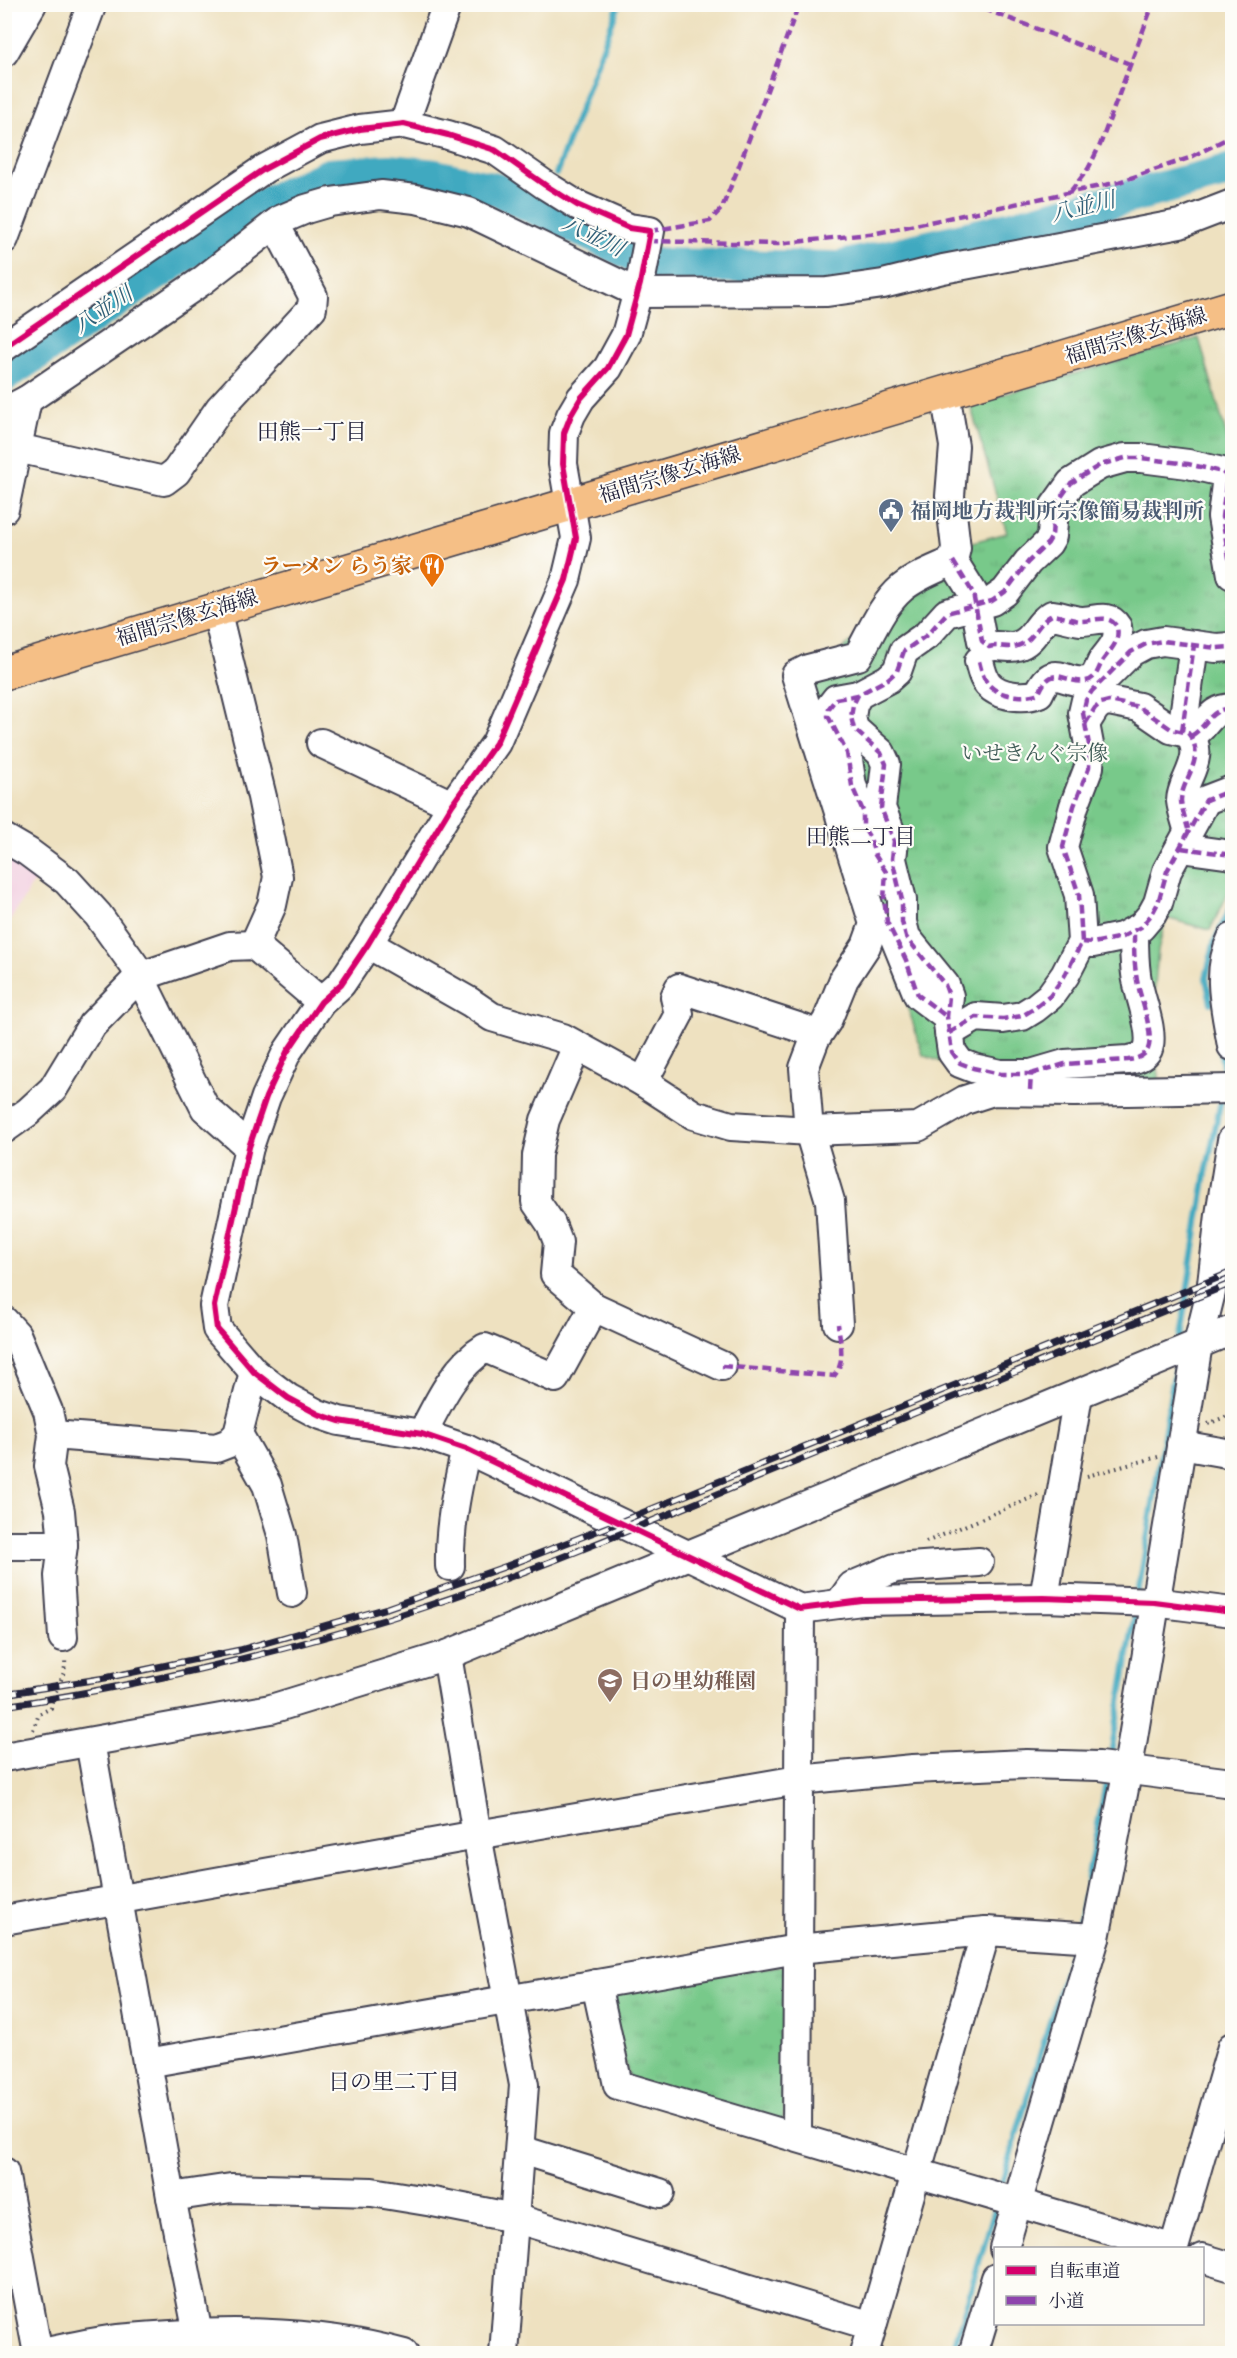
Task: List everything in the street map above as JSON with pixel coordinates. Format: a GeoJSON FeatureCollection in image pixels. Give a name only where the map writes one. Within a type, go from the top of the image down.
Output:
{"type":"FeatureCollection","features":[{"type":"Feature","properties":{"kind":"main road","name":"福間宗像玄海線"},"geometry":{"type":"LineString","coordinates":[[4,673],[1233,307]]}},
{"type":"Feature","properties":{"kind":"street"},"geometry":{"type":"LineString","coordinates":[[4,52],[32,4]]}},
{"type":"Feature","properties":{"kind":"street"},"geometry":{"type":"LineString","coordinates":[[4,239],[92,4]]}},
{"type":"Feature","properties":{"kind":"street"},"geometry":{"type":"LineString","coordinates":[[404,124],[447,4]]}},
{"type":"Feature","properties":{"kind":"street"},"geometry":{"type":"LineString","coordinates":[[4,347],[264,169],[320,139],[360,129],[404,124],[495,150],[577,205],[630,228],[650,231],[639,289],[626,335],[608,368],[581,398],[564,433],[564,464],[576,538],[566,580],[495,743],[452,805],[368,944],[340,984],[321,1002],[287,1052],[266,1097],[249,1147],[214,1306],[217,1329],[254,1372],[288,1398],[318,1414],[339,1421],[422,1434],[466,1449],[800,1610],[862,1601],[1044,1598],[1144,1601],[1233,1612]]}},
{"type":"Feature","properties":{"kind":"street"},"geometry":{"type":"LineString","coordinates":[[4,509],[17,448],[16,406],[202,281],[275,224],[306,209],[330,202],[381,195],[416,199],[469,212],[639,289],[827,292],[883,284],[943,269],[1180,224],[1233,204]]}},
{"type":"Feature","properties":{"kind":"street"},"geometry":{"type":"LineString","coordinates":[[17,448],[164,481],[176,472],[220,408],[312,308],[313,296],[275,224]]}},
{"type":"Feature","properties":{"kind":"street"},"geometry":{"type":"LineString","coordinates":[[945,393],[954,446],[950,496],[956,548],[953,561],[970,585],[982,641],[989,647],[1011,647],[1024,643],[1034,634],[1041,621],[1052,615],[1082,621],[1110,620],[1115,623],[1118,632],[1115,645],[1091,680],[1084,682],[1059,675],[1054,676],[1046,681],[1039,693],[1029,698],[994,689],[984,677],[979,661]]}},
{"type":"Feature","properties":{"kind":"street"},"geometry":{"type":"LineString","coordinates":[[889,866],[880,864],[870,838],[862,827],[863,811],[852,786],[847,753],[828,717],[831,703],[836,699],[858,695],[888,679],[897,672],[904,651],[927,635],[947,613],[992,601],[1005,592],[1028,561],[1048,543],[1052,536],[1054,507],[1071,483],[1100,465],[1125,458],[1158,458],[1212,469],[1227,476],[1222,517],[1233,574]]}},
{"type":"Feature","properties":{"kind":"street"},"geometry":{"type":"LineString","coordinates":[[838,1324],[830,1201],[809,1131],[804,1068],[814,1038],[827,1021],[844,979],[866,946],[874,924],[796,675],[808,669],[858,656],[887,606],[901,589],[912,581],[953,561]]}},
{"type":"Feature","properties":{"kind":"street"},"geometry":{"type":"LineString","coordinates":[[216,609],[262,797],[278,877],[272,905],[255,945]]}},
{"type":"Feature","properties":{"kind":"street"},"geometry":{"type":"LineString","coordinates":[[948,1025],[976,1017],[1003,1019],[1023,1016],[1050,996],[1065,975],[1082,942],[1079,895],[1063,846],[1074,806],[1089,767],[1090,750],[1083,713],[1086,700],[1092,691],[1131,652],[1146,644],[1163,641],[1216,648],[1233,647]]}},
{"type":"Feature","properties":{"kind":"street"},"geometry":{"type":"LineString","coordinates":[[1185,839],[1181,802],[1183,790],[1191,777],[1195,756],[1187,733],[1194,645]]}},
{"type":"Feature","properties":{"kind":"street"},"geometry":{"type":"LineString","coordinates":[[858,695],[851,717],[854,729],[881,753],[886,764],[881,808],[894,841],[884,899],[887,922],[906,960],[913,985],[921,998],[948,1025],[952,1052],[960,1063],[1075,1092],[1233,1089]]}},
{"type":"Feature","properties":{"kind":"street"},"geometry":{"type":"LineString","coordinates":[[1084,724],[1095,708],[1109,701],[1147,711],[1162,724],[1187,733],[1199,731],[1214,712],[1233,708]]}},
{"type":"Feature","properties":{"kind":"street"},"geometry":{"type":"LineString","coordinates":[[321,743],[452,805]]}},
{"type":"Feature","properties":{"kind":"street"},"geometry":{"type":"LineString","coordinates":[[1082,942],[1112,940],[1134,932],[1152,914],[1158,903],[1167,871],[1206,800],[1233,790]]}},
{"type":"Feature","properties":{"kind":"street"},"geometry":{"type":"LineString","coordinates":[[4,838],[28,852],[67,881],[98,915],[134,965],[205,1108],[249,1147]]}},
{"type":"Feature","properties":{"kind":"street"},"geometry":{"type":"LineString","coordinates":[[1185,839],[1233,855]]}},
{"type":"Feature","properties":{"kind":"street"},"geometry":{"type":"LineString","coordinates":[[368,944],[492,1017],[563,1038],[643,1082],[694,1115],[731,1126],[809,1131],[918,1127],[965,1100],[1031,1082],[1065,1064],[1138,1058],[1148,1049],[1150,1034],[1135,973],[1134,932]]}},
{"type":"Feature","properties":{"kind":"street"},"geometry":{"type":"LineString","coordinates":[[1233,938],[1226,952],[1233,1046]]}},
{"type":"Feature","properties":{"kind":"street"},"geometry":{"type":"LineString","coordinates":[[4,1129],[28,1112],[53,1089],[92,1025],[139,977],[230,946],[255,945],[321,1002]]}},
{"type":"Feature","properties":{"kind":"street"},"geometry":{"type":"LineString","coordinates":[[643,1082],[679,1014],[675,997],[679,988],[804,1029]]}},
{"type":"Feature","properties":{"kind":"street"},"geometry":{"type":"LineString","coordinates":[[577,1046],[545,1120],[537,1155],[536,1202],[551,1224],[558,1242],[555,1274],[594,1307],[722,1366]]}},
{"type":"Feature","properties":{"kind":"street"},"geometry":{"type":"LineString","coordinates":[[1005,2247],[1018,2204],[1083,1937],[1117,1767],[1144,1601],[1181,1445],[1184,1350],[1212,1286],[1220,1215],[1233,1140]]}},
{"type":"Feature","properties":{"kind":"street"},"geometry":{"type":"LineString","coordinates":[[422,1434],[457,1374],[471,1356],[485,1348],[555,1378],[594,1307]]}},
{"type":"Feature","properties":{"kind":"street"},"geometry":{"type":"LineString","coordinates":[[4,1321],[16,1334],[48,1411],[53,1435],[49,1466],[60,1511],[63,1545],[59,1576],[63,1637]]}},
{"type":"Feature","properties":{"kind":"street"},"geometry":{"type":"LineString","coordinates":[[4,1758],[270,1708],[447,1655],[1233,1330]]}},
{"type":"Feature","properties":{"kind":"street"},"geometry":{"type":"LineString","coordinates":[[53,1435],[216,1448],[229,1443],[238,1434],[254,1372]]}},
{"type":"Feature","properties":{"kind":"street"},"geometry":{"type":"LineString","coordinates":[[1044,1598],[1078,1395]]}},
{"type":"Feature","properties":{"kind":"street"},"geometry":{"type":"LineString","coordinates":[[238,1434],[267,1485],[282,1535],[292,1593]]}},
{"type":"Feature","properties":{"kind":"street"},"geometry":{"type":"LineString","coordinates":[[1181,1445],[1233,1454]]}},
{"type":"Feature","properties":{"kind":"street"},"geometry":{"type":"LineString","coordinates":[[450,1566],[454,1499],[466,1449]]}},
{"type":"Feature","properties":{"kind":"street"},"geometry":{"type":"LineString","coordinates":[[4,1545],[63,1545]]}},
{"type":"Feature","properties":{"kind":"street"},"geometry":{"type":"LineString","coordinates":[[839,1604],[852,1586],[895,1568],[979,1562]]}},
{"type":"Feature","properties":{"kind":"street"},"geometry":{"type":"LineString","coordinates":[[797,2137],[800,1610]]}},
{"type":"Feature","properties":{"kind":"street"},"geometry":{"type":"LineString","coordinates":[[447,1655],[477,1835],[525,2085],[504,2354]]}},
{"type":"Feature","properties":{"kind":"street"},"geometry":{"type":"LineString","coordinates":[[90,1742],[171,2197],[198,2334]]}},
{"type":"Feature","properties":{"kind":"street"},"geometry":{"type":"LineString","coordinates":[[4,1920],[798,1780],[925,1769],[1027,1764],[1117,1767],[1233,1783]]}},
{"type":"Feature","properties":{"kind":"street"},"geometry":{"type":"LineString","coordinates":[[147,2063],[797,1949],[986,1931],[1083,1937]]}},
{"type":"Feature","properties":{"kind":"street"},"geometry":{"type":"LineString","coordinates":[[864,2354],[986,1931]]}},
{"type":"Feature","properties":{"kind":"street"},"geometry":{"type":"LineString","coordinates":[[596,1984],[618,2085],[917,2175],[1168,2247]]}},
{"type":"Feature","properties":{"kind":"street"},"geometry":{"type":"LineString","coordinates":[[1172,2247],[1233,2047]]}},
{"type":"Feature","properties":{"kind":"street"},"geometry":{"type":"LineString","coordinates":[[521,2150],[660,2193]]}},
{"type":"Feature","properties":{"kind":"street"},"geometry":{"type":"LineString","coordinates":[[4,2172],[37,2353],[116,2339],[269,2333],[375,2346],[404,2354]]}},
{"type":"Feature","properties":{"kind":"street"},"geometry":{"type":"LineString","coordinates":[[171,2197],[231,2188],[372,2192],[433,2202],[514,2218],[872,2326]]}},
{"type":"Feature","properties":{"kind":"street"},"geometry":{"type":"LineString","coordinates":[[1204,2258],[1233,2267]]}},
{"type":"Feature","properties":{"kind":"street"},"geometry":{"type":"LineString","coordinates":[[973,2354],[994,2285]]}},
{"type":"Feature","properties":{"kind":"path"},"geometry":{"type":"LineString","coordinates":[[1063,1485],[1155,1457]]}},
{"type":"Feature","properties":{"kind":"path"},"geometry":{"type":"LineString","coordinates":[[32,1731],[39,1714],[51,1708],[52,1699],[66,1666],[63,1637]]}},
{"type":"Feature","properties":{"kind":"shaded area"},"geometry":{"type":"Polygon","coordinates":[[[5,846],[41,870],[5,929],[5,846]]]}},
{"type":"Feature","properties":{"kind":"green space","name":"いせきんぐ宗像"},"geometry":{"type":"Polygon","coordinates":[[[1199,338],[1232,455],[1232,885],[1210,930],[1166,918],[1158,951],[1152,1018],[1160,1084],[994,1083],[923,1055],[804,680],[818,671],[961,545],[1007,533],[970,404],[1199,338]]]}},
{"type":"Feature","properties":{"kind":"green space"},"geometry":{"type":"Polygon","coordinates":[[[790,1965],[783,2125],[630,2080],[606,1997],[614,1988],[790,1965]]]}},
{"type":"Feature","properties":{"kind":"waterway"},"geometry":{"type":"LineString","coordinates":[[556,174],[619,4]]}},
{"type":"Feature","properties":{"kind":"waterway","name":"八並川"},"geometry":{"type":"LineString","coordinates":[[4,375],[258,207],[329,175],[389,171],[435,176],[497,190],[654,265],[838,268],[993,232],[1232,170]]}},
{"type":"Feature","properties":{"kind":"waterway"},"geometry":{"type":"LineString","coordinates":[[1211,1003],[1206,978],[1215,940],[1232,905]]}},
{"type":"Feature","properties":{"kind":"waterway"},"geometry":{"type":"LineString","coordinates":[[1220,1049],[1224,1083]]}},
{"type":"Feature","properties":{"kind":"waterway"},"geometry":{"type":"LineString","coordinates":[[1179,1343],[1206,1173],[1222,1096]]}},
{"type":"Feature","properties":{"kind":"waterway"},"geometry":{"type":"LineString","coordinates":[[1138,1595],[1176,1362]]}},
{"type":"Feature","properties":{"kind":"waterway"},"geometry":{"type":"LineString","coordinates":[[1110,1760],[1136,1608]]}},
{"type":"Feature","properties":{"kind":"waterway"},"geometry":{"type":"LineString","coordinates":[[1078,1928],[1108,1773]]}},
{"type":"Feature","properties":{"kind":"waterway"},"geometry":{"type":"LineString","coordinates":[[1000,2190],[1073,1944]]}},
{"type":"Feature","properties":{"kind":"waterway"},"geometry":{"type":"LineString","coordinates":[[952,2354],[996,2205]]}},
{"type":"Feature","properties":{"kind":"railway"},"geometry":{"type":"LineString","coordinates":[[4,1694],[105,1678],[240,1650],[387,1608],[507,1566],[620,1522],[1232,1272]]}},
{"type":"Feature","properties":{"kind":"railway"},"geometry":{"type":"LineString","coordinates":[[4,1706],[101,1690],[197,1670],[340,1633],[437,1603],[633,1529],[1232,1283]]}},
{"type":"Feature","properties":{"kind":"marked path"},"geometry":{"type":"LineString","coordinates":[[650,231],[710,221],[722,208],[799,4]]}},
{"type":"Feature","properties":{"kind":"marked path"},"geometry":{"type":"LineString","coordinates":[[971,4],[1130,64]]}},
{"type":"Feature","properties":{"kind":"marked path"},"geometry":{"type":"LineString","coordinates":[[1070,192],[1088,169],[1100,145],[1153,4]]}},
{"type":"Feature","properties":{"kind":"marked path"},"geometry":{"type":"LineString","coordinates":[[649,241],[778,244],[877,233],[1119,182],[1189,158],[1232,136]]}},
{"type":"Feature","properties":{"kind":"marked path"},"geometry":{"type":"LineString","coordinates":[[1030,1090],[1031,1074],[1000,1074],[973,1068],[960,1063],[952,1052],[947,1017],[949,996],[945,985],[906,937],[902,922],[902,900],[892,859],[894,841],[881,808],[886,764],[881,753],[854,729],[851,717],[853,705],[858,695],[888,679],[897,671],[904,651],[927,635],[947,613],[992,601],[1005,592],[1028,562],[1048,543],[1052,536],[1054,507],[1071,483],[1100,465],[1125,458],[1141,458],[1188,464],[1222,472],[1227,476],[1222,517],[1232,575]]}},
{"type":"Feature","properties":{"kind":"marked path"},"geometry":{"type":"LineString","coordinates":[[953,561],[973,593],[982,641],[989,647],[1014,647],[1023,644],[1052,615],[1081,621],[1106,619],[1117,627],[1116,641],[1093,678],[1079,681],[1054,676],[1044,683],[1039,693],[1033,695],[1012,696],[999,692],[988,684],[979,661]]}},
{"type":"Feature","properties":{"kind":"marked path"},"geometry":{"type":"LineString","coordinates":[[949,1033],[976,1017],[1003,1019],[1022,1016],[1035,1008],[1050,996],[1065,975],[1082,942],[1079,895],[1063,847],[1074,806],[1089,767],[1090,750],[1083,713],[1086,700],[1092,691],[1131,652],[1146,644],[1163,641],[1216,648],[1232,647]]}},
{"type":"Feature","properties":{"kind":"marked path"},"geometry":{"type":"LineString","coordinates":[[1182,731],[1194,645]]}},
{"type":"Feature","properties":{"kind":"marked path"},"geometry":{"type":"LineString","coordinates":[[858,695],[836,699],[829,708],[828,716],[847,753],[852,786],[863,811],[863,827],[870,838],[875,855],[886,872],[884,899],[887,922],[906,960],[918,995],[947,1017]]}},
{"type":"Feature","properties":{"kind":"marked path"},"geometry":{"type":"LineString","coordinates":[[1085,724],[1095,708],[1109,701],[1139,707],[1171,729],[1188,733],[1195,751],[1195,760],[1181,801],[1188,829]]}},
{"type":"Feature","properties":{"kind":"marked path"},"geometry":{"type":"LineString","coordinates":[[1191,736],[1213,714],[1232,708]]}},
{"type":"Feature","properties":{"kind":"marked path"},"geometry":{"type":"LineString","coordinates":[[1082,942],[1093,943],[1122,937],[1141,927],[1158,903],[1167,871],[1206,800],[1232,790]]}},
{"type":"Feature","properties":{"kind":"marked path"},"geometry":{"type":"LineString","coordinates":[[1181,848],[1232,855]]}},
{"type":"Feature","properties":{"kind":"marked path"},"geometry":{"type":"LineString","coordinates":[[1031,1074],[1065,1064],[1131,1060],[1146,1052],[1150,1041],[1148,1023],[1137,982],[1134,932]]}},
{"type":"Feature","properties":{"kind":"marked path"},"geometry":{"type":"LineString","coordinates":[[722,1366],[834,1376],[841,1358],[838,1324]]}},
{"type":"Feature","properties":{"kind":"cycle path"},"geometry":{"type":"LineString","coordinates":[[4,347],[264,169],[320,139],[360,129],[404,124],[495,150],[577,205],[629,228],[650,231],[640,284],[626,335],[608,368],[581,398],[564,433],[563,464],[576,538],[566,580],[496,743],[452,805],[368,944],[341,984],[321,1002],[287,1052],[266,1097],[249,1147],[214,1306],[217,1329],[254,1372],[288,1398],[318,1414],[339,1421],[422,1434],[466,1449],[800,1609],[862,1601],[1044,1598],[1154,1602],[1232,1612]]}},
{"type":"Feature","properties":{"kind":"place","name":"福岡地方裁判所宗像簡易裁判所"},"geometry":{"type":"Point","coordinates":[891,534]}},
{"type":"Feature","properties":{"kind":"place","name":"ラーメン らう家"},"geometry":{"type":"Point","coordinates":[432,589]}},
{"type":"Feature","properties":{"kind":"place","name":"日の里幼稚園"},"geometry":{"type":"Point","coordinates":[610,1704]}},
{"type":"Feature","properties":{"kind":"district","name":"田熊一丁目"},"geometry":{"type":"Point","coordinates":[312,432]}},
{"type":"Feature","properties":{"kind":"district","name":"田熊二丁目"},"geometry":{"type":"Point","coordinates":[861,837]}},
{"type":"Feature","properties":{"kind":"district","name":"日の里二丁目"},"geometry":{"type":"Point","coordinates":[394,2082]}}]}
